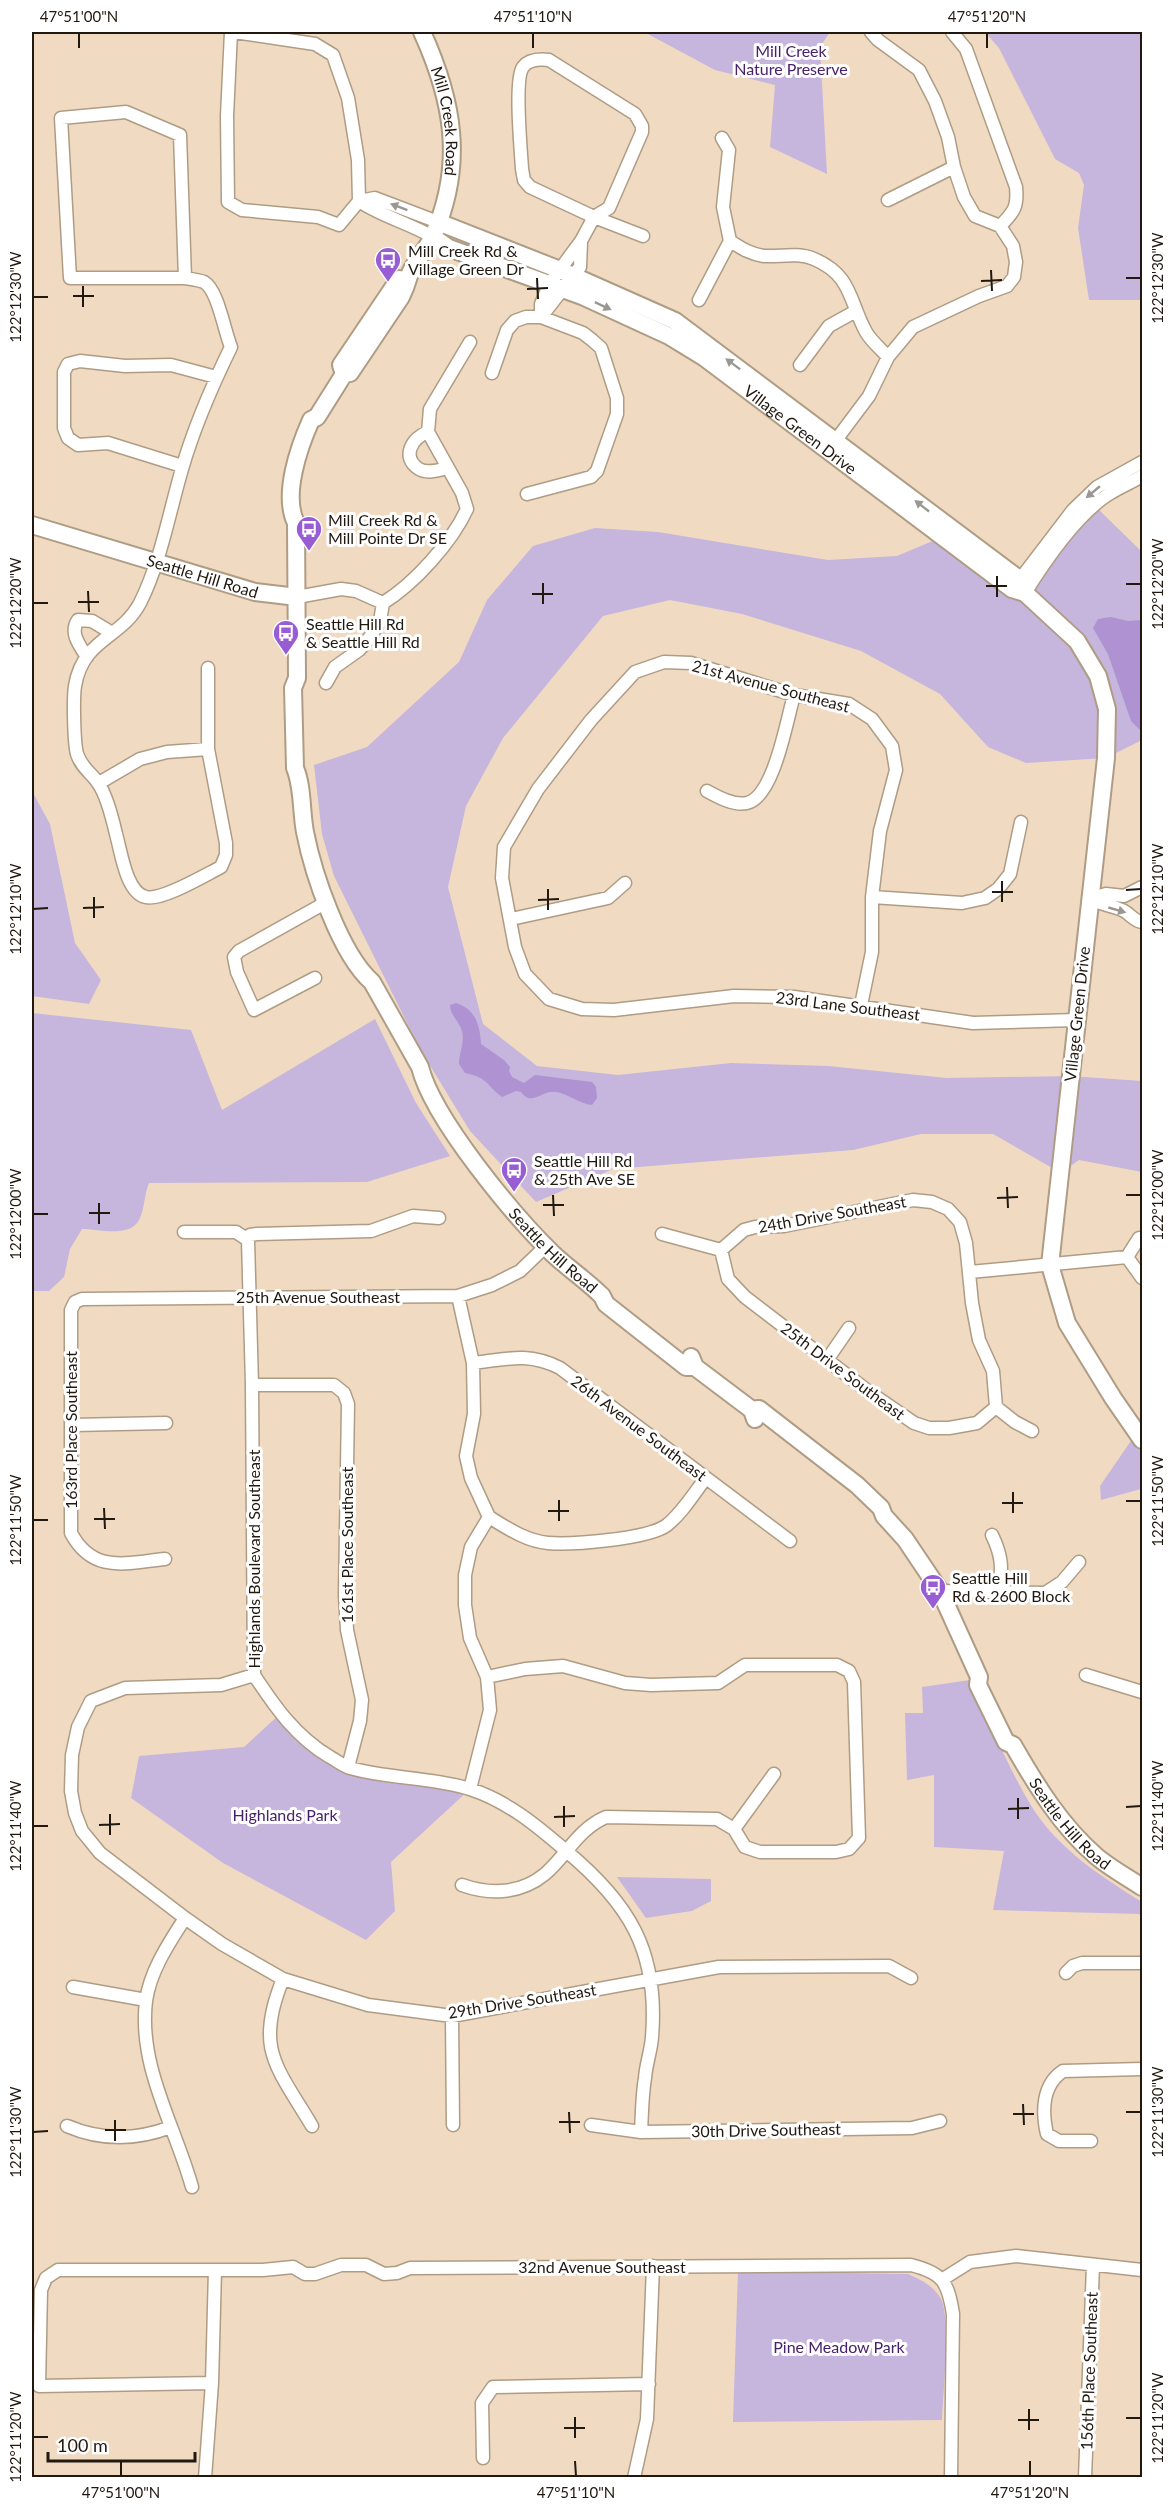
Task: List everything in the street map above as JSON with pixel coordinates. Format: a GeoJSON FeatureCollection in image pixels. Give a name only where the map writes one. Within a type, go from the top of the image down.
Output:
{"type":"FeatureCollection","features":[{"type":"Feature","properties":{"kind":"street"},"geometry":{"type":"LineString","coordinates":[[232,32],[315,44],[333,55],[348,98],[358,160],[359,201],[339,225],[318,218],[242,210],[228,202],[227,116],[232,32]]}},
{"type":"Feature","properties":{"kind":"street","name":"Mill Creek Road"},"geometry":{"type":"LineString","coordinates":[[297,597],[296,523],[302,513],[304,479],[308,456],[319,424],[317,417],[344,374],[350,373],[393,311],[408,284],[409,275],[436,230],[450,178],[453,128],[438,67],[422,32]]}},
{"type":"Feature","properties":{"kind":"street"},"geometry":{"type":"LineString","coordinates":[[836,440],[869,396],[888,357],[913,327],[979,296],[1007,286],[1014,277],[1016,262],[1013,246],[1000,226],[975,216],[964,197],[954,167],[948,137],[935,101],[919,70],[878,40],[871,32]]}},
{"type":"Feature","properties":{"kind":"street"},"geometry":{"type":"LineString","coordinates":[[952,32],[966,49],[1016,187],[1017,203],[1000,226]]}},
{"type":"Feature","properties":{"kind":"street"},"geometry":{"type":"LineString","coordinates":[[541,317],[541,304],[562,279],[580,267],[581,241],[594,217],[609,208],[642,132],[640,119],[635,114],[549,60],[539,59],[529,63],[522,68],[519,85],[524,180],[530,187],[594,217],[643,236]]}},
{"type":"Feature","properties":{"kind":"street"},"geometry":{"type":"LineString","coordinates":[[185,278],[180,135],[126,112],[61,118],[70,278],[185,278],[204,282],[216,294],[219,314],[231,347],[216,377],[182,466],[157,561],[132,616],[94,646],[81,666],[75,687],[77,753],[85,770],[99,783],[116,832],[129,881],[136,891],[145,897],[159,897],[221,867],[226,855],[226,843],[208,749],[208,668]]}},
{"type":"Feature","properties":{"kind":"street"},"geometry":{"type":"LineString","coordinates":[[699,300],[730,241],[723,207],[729,150],[723,138]]}},
{"type":"Feature","properties":{"kind":"street"},"geometry":{"type":"LineString","coordinates":[[888,200],[954,167]]}},
{"type":"Feature","properties":{"kind":"street"},"geometry":{"type":"LineString","coordinates":[[359,201],[372,210],[417,227],[436,230]]}},
{"type":"Feature","properties":{"kind":"street","name":"Village Green Drive"},"geometry":{"type":"LineString","coordinates":[[436,230],[449,248],[562,279],[675,321],[836,440],[1019,587],[1077,641],[1098,676],[1107,709],[1106,758],[1050,1265],[1067,1323],[1113,1398],[1143,1440]]}},
{"type":"Feature","properties":{"kind":"street"},"geometry":{"type":"LineString","coordinates":[[730,241],[756,254],[813,258],[831,269],[846,282],[856,311],[868,335],[888,357]]}},
{"type":"Feature","properties":{"kind":"street","name":"Village Green Drive"},"geometry":{"type":"LineString","coordinates":[[562,279],[669,336],[705,358],[1019,587]]}},
{"type":"Feature","properties":{"kind":"street"},"geometry":{"type":"LineString","coordinates":[[800,365],[830,326],[856,311]]}},
{"type":"Feature","properties":{"kind":"street"},"geometry":{"type":"LineString","coordinates":[[492,373],[507,330],[515,321],[526,317],[541,317],[583,333],[601,348],[617,398],[617,414],[597,471],[591,477],[527,494]]}},
{"type":"Feature","properties":{"kind":"street"},"geometry":{"type":"LineString","coordinates":[[326,683],[335,668],[359,650],[371,636],[380,621],[383,603],[399,593],[459,526],[467,509],[428,432],[430,409],[470,342]]}},
{"type":"Feature","properties":{"kind":"street"},"geometry":{"type":"LineString","coordinates":[[182,466],[108,443],[78,445],[68,438],[64,428],[64,372],[68,364],[80,361],[125,366],[171,365],[216,377]]}},
{"type":"Feature","properties":{"kind":"street"},"geometry":{"type":"LineString","coordinates":[[428,432],[419,435],[410,446],[413,462],[418,469],[425,471],[448,468]]}},
{"type":"Feature","properties":{"kind":"street"},"geometry":{"type":"LineString","coordinates":[[1019,587],[1073,510],[1097,487],[1143,462]]}},
{"type":"Feature","properties":{"kind":"street"},"geometry":{"type":"LineString","coordinates":[[1019,587],[1038,572],[1078,523],[1108,494],[1143,476]]}},
{"type":"Feature","properties":{"kind":"street","name":"Seattle Hill Road"},"geometry":{"type":"LineString","coordinates":[[32,525],[255,592],[297,597],[297,678],[302,688],[304,757],[304,768],[300,779],[305,831],[312,863],[325,903],[362,974],[372,982],[420,1067],[424,1082],[439,1111],[486,1176],[546,1246],[602,1296],[611,1296],[692,1358],[695,1367],[752,1410],[754,1419],[874,1514],[884,1516],[905,1539],[940,1591],[980,1677],[987,1680],[1005,1717],[1014,1736],[1013,1745],[1039,1790],[1062,1821],[1096,1856],[1143,1887]]}},
{"type":"Feature","properties":{"kind":"street"},"geometry":{"type":"LineString","coordinates":[[297,597],[341,589],[356,591],[383,603]]}},
{"type":"Feature","properties":{"kind":"street"},"geometry":{"type":"LineString","coordinates":[[87,657],[75,636],[74,628],[78,620],[92,621],[112,633]]}},
{"type":"Feature","properties":{"kind":"street","name":"21st Avenue Southeast"},"geometry":{"type":"LineString","coordinates":[[512,919],[502,878],[504,847],[538,789],[591,720],[635,672],[664,662],[692,663],[794,694],[849,704],[872,720],[892,746],[896,770],[880,831],[872,897]]}},
{"type":"Feature","properties":{"kind":"street"},"geometry":{"type":"LineString","coordinates":[[707,792],[727,801],[747,804],[761,795],[771,777],[794,694]]}},
{"type":"Feature","properties":{"kind":"street"},"geometry":{"type":"LineString","coordinates":[[99,783],[140,759],[167,752],[208,749]]}},
{"type":"Feature","properties":{"kind":"street"},"geometry":{"type":"LineString","coordinates":[[861,1005],[872,952],[872,897],[962,903],[986,898],[998,889],[1010,874],[1021,822]]}},
{"type":"Feature","properties":{"kind":"street"},"geometry":{"type":"LineString","coordinates":[[512,919],[608,898],[625,883]]}},
{"type":"Feature","properties":{"kind":"street"},"geometry":{"type":"LineString","coordinates":[[1090,899],[1106,894],[1124,896],[1143,887]]}},
{"type":"Feature","properties":{"kind":"street"},"geometry":{"type":"LineString","coordinates":[[1090,899],[1104,907],[1124,910],[1134,920],[1143,922]]}},
{"type":"Feature","properties":{"kind":"street"},"geometry":{"type":"LineString","coordinates":[[315,978],[254,1010],[237,972],[234,957],[239,951],[325,903]]}},
{"type":"Feature","properties":{"kind":"street","name":"23rd Lane Southeast"},"geometry":{"type":"LineString","coordinates":[[512,919],[514,947],[525,974],[549,999],[582,1009],[614,1010],[734,996],[794,997],[973,1023],[1076,1020]]}},
{"type":"Feature","properties":{"kind":"street","name":"24th Drive Southeast"},"geometry":{"type":"LineString","coordinates":[[722,1250],[744,1230],[755,1227],[784,1226],[913,1200],[932,1202],[948,1209],[960,1222],[970,1272]]}},
{"type":"Feature","properties":{"kind":"street"},"geometry":{"type":"LineString","coordinates":[[184,1232],[236,1232],[249,1238],[371,1231],[413,1216],[438,1218]]}},
{"type":"Feature","properties":{"kind":"street"},"geometry":{"type":"LineString","coordinates":[[662,1233],[722,1250]]}},
{"type":"Feature","properties":{"kind":"street","name":"Highlands Boulevard Southeast"},"geometry":{"type":"LineString","coordinates":[[249,1238],[254,1675],[280,1714],[312,1746],[348,1767],[470,1790],[522,1814],[593,1872],[628,1914],[642,1944],[650,1979],[653,2024],[645,2077],[641,2132]]}},
{"type":"Feature","properties":{"kind":"street"},"geometry":{"type":"LineString","coordinates":[[1127,1257],[1139,1238]]}},
{"type":"Feature","properties":{"kind":"street","name":"25th Avenue Southeast"},"geometry":{"type":"LineString","coordinates":[[75,1302],[82,1299],[458,1296],[492,1285],[520,1271],[546,1246]]}},
{"type":"Feature","properties":{"kind":"street","name":"25th Drive Southeast"},"geometry":{"type":"LineString","coordinates":[[722,1250],[728,1280],[745,1297],[914,1423],[929,1428],[949,1428],[977,1423],[996,1407]]}},
{"type":"Feature","properties":{"kind":"street"},"geometry":{"type":"LineString","coordinates":[[1032,1431],[1015,1422],[996,1407],[993,1371],[979,1340],[972,1303],[970,1272],[1127,1257]]}},
{"type":"Feature","properties":{"kind":"street"},"geometry":{"type":"LineString","coordinates":[[1127,1257],[1143,1278]]}},
{"type":"Feature","properties":{"kind":"street"},"geometry":{"type":"LineString","coordinates":[[458,1296],[473,1363],[474,1414],[466,1456],[471,1478],[489,1517],[522,1536],[548,1543],[644,1535],[665,1527],[679,1514],[705,1479]]}},
{"type":"Feature","properties":{"kind":"street","name":"163rd Place Southeast"},"geometry":{"type":"LineString","coordinates":[[75,1302],[71,1310],[73,1425],[71,1533],[85,1554],[100,1562],[116,1564],[165,1559]]}},
{"type":"Feature","properties":{"kind":"street"},"geometry":{"type":"LineString","coordinates":[[827,1359],[849,1328]]}},
{"type":"Feature","properties":{"kind":"street","name":"26th Avenue Southeast"},"geometry":{"type":"LineString","coordinates":[[473,1363],[527,1357],[545,1360],[560,1368],[790,1541]]}},
{"type":"Feature","properties":{"kind":"street","name":"161st Place Southeast"},"geometry":{"type":"LineString","coordinates":[[252,1385],[334,1385],[344,1393],[348,1404],[345,1595],[347,1630],[362,1700],[360,1720],[348,1767]]}},
{"type":"Feature","properties":{"kind":"street"},"geometry":{"type":"LineString","coordinates":[[73,1425],[166,1423]]}},
{"type":"Feature","properties":{"kind":"street"},"geometry":{"type":"LineString","coordinates":[[470,1790],[490,1710],[487,1677],[470,1638],[465,1605],[465,1575],[471,1547],[489,1517]]}},
{"type":"Feature","properties":{"kind":"street"},"geometry":{"type":"LineString","coordinates":[[992,1536],[1001,1553],[999,1592]]}},
{"type":"Feature","properties":{"kind":"street"},"geometry":{"type":"LineString","coordinates":[[940,1591],[1045,1593],[1062,1582],[1079,1562]]}},
{"type":"Feature","properties":{"kind":"street"},"geometry":{"type":"LineString","coordinates":[[462,1885],[480,1891],[505,1892],[530,1884],[546,1873],[565,1849],[591,1824],[606,1817],[717,1819],[734,1829],[745,1847],[760,1852],[836,1852],[849,1849],[860,1838],[854,1682],[849,1671],[837,1665],[745,1665],[718,1683],[651,1685],[625,1683],[563,1666],[525,1669],[487,1677]]}},
{"type":"Feature","properties":{"kind":"street","name":"29th Drive Southeast"},"geometry":{"type":"LineString","coordinates":[[254,1675],[220,1685],[125,1688],[91,1701],[78,1727],[72,1755],[71,1791],[75,1813],[82,1831],[100,1853],[222,1944],[283,1979],[368,2005],[452,2016],[719,1967],[889,1966],[911,1978]]}},
{"type":"Feature","properties":{"kind":"street"},"geometry":{"type":"LineString","coordinates":[[1086,1675],[1143,1692]]}},
{"type":"Feature","properties":{"kind":"street"},"geometry":{"type":"LineString","coordinates":[[734,1829],[774,1774]]}},
{"type":"Feature","properties":{"kind":"street"},"geometry":{"type":"LineString","coordinates":[[185,1918],[156,1969],[146,2000],[145,2031],[149,2063],[192,2187]]}},
{"type":"Feature","properties":{"kind":"street"},"geometry":{"type":"LineString","coordinates":[[1066,1973],[1073,1966],[1082,1963],[1143,1963]]}},
{"type":"Feature","properties":{"kind":"street"},"geometry":{"type":"LineString","coordinates":[[283,1979],[269,2017],[268,2035],[271,2052],[278,2070],[312,2126]]}},
{"type":"Feature","properties":{"kind":"street"},"geometry":{"type":"LineString","coordinates":[[73,1987],[146,2000]]}},
{"type":"Feature","properties":{"kind":"street"},"geometry":{"type":"LineString","coordinates":[[452,2016],[453,2125]]}},
{"type":"Feature","properties":{"kind":"street"},"geometry":{"type":"LineString","coordinates":[[1091,2141],[1059,2141],[1047,2134],[1042,2116],[1048,2089],[1054,2077],[1063,2071],[1072,2070],[1143,2069]]}},
{"type":"Feature","properties":{"kind":"street","name":"30th Drive Southeast"},"geometry":{"type":"LineString","coordinates":[[591,2125],[641,2132],[912,2128],[940,2121]]}},
{"type":"Feature","properties":{"kind":"street"},"geometry":{"type":"LineString","coordinates":[[68,2127],[81,2132],[124,2138],[151,2134],[171,2127]]}},
{"type":"Feature","properties":{"kind":"street"},"geometry":{"type":"LineString","coordinates":[[951,2478],[953,2314],[950,2295],[943,2279],[970,2262],[994,2257],[1016,2256],[1143,2270]]}},
{"type":"Feature","properties":{"kind":"street","name":"32nd Avenue Southeast"},"geometry":{"type":"LineString","coordinates":[[212,2383],[39,2386],[41,2290],[46,2278],[58,2270],[263,2270],[293,2267],[305,2274],[315,2274],[341,2265],[366,2265],[384,2274],[397,2273],[410,2268],[911,2265],[930,2270],[943,2279]]}},
{"type":"Feature","properties":{"kind":"street","name":"156th Place Southeast"},"geometry":{"type":"LineString","coordinates":[[1085,2478],[1093,2265]]}},
{"type":"Feature","properties":{"kind":"street"},"geometry":{"type":"LineString","coordinates":[[634,2478],[647,2419],[653,2266]]}},
{"type":"Feature","properties":{"kind":"street"},"geometry":{"type":"LineString","coordinates":[[205,2478],[212,2383],[214,2270]]}},
{"type":"Feature","properties":{"kind":"street"},"geometry":{"type":"LineString","coordinates":[[483,2458],[482,2403],[493,2387],[649,2384]]}},
{"type":"Feature","properties":{"kind":"green space","name":"Mill Creek Nature Preserve"},"geometry":{"type":"Polygon","coordinates":[[[644,32],[830,32],[820,47],[827,174],[770,147],[775,85],[715,70],[644,32]]]}},
{"type":"Feature","properties":{"kind":"green space"},"geometry":{"type":"Polygon","coordinates":[[[985,32],[1142,32],[1142,300],[1089,300],[1078,228],[1084,185],[1079,173],[1055,159],[999,48],[985,32]]]}},
{"type":"Feature","properties":{"kind":"green space"},"geometry":{"type":"Polygon","coordinates":[[[1095,506],[1142,552],[1142,740],[1106,758],[1026,763],[988,747],[940,694],[861,651],[742,614],[670,600],[603,616],[503,738],[466,806],[448,887],[483,1024],[537,1066],[618,1075],[731,1063],[828,1066],[947,1078],[1070,1076],[1142,1081],[1142,1172],[1079,1160],[1061,1173],[993,1134],[921,1134],[853,1150],[613,1169],[536,1202],[470,1131],[420,1049],[334,876],[322,834],[314,765],[367,747],[459,662],[487,600],[533,546],[595,528],[658,532],[828,560],[897,556],[942,537],[1012,589],[1095,506]]]}},
{"type":"Feature","properties":{"kind":"green space"},"geometry":{"type":"Polygon","coordinates":[[[32,791],[50,824],[75,943],[101,980],[89,1004],[32,996],[32,791]]]}},
{"type":"Feature","properties":{"kind":"green space"},"geometry":{"type":"Polygon","coordinates":[[[32,1013],[191,1030],[222,1110],[375,1019],[416,1103],[450,1156],[367,1182],[149,1183],[141,1216],[135,1226],[121,1231],[82,1229],[70,1249],[64,1277],[49,1291],[32,1291],[32,1013]]]}},
{"type":"Feature","properties":{"kind":"green space"},"geometry":{"type":"Polygon","coordinates":[[[1137,1432],[1142,1440],[1142,1493],[1141,1489],[1101,1500],[1100,1486],[1137,1432]]]}},
{"type":"Feature","properties":{"kind":"green space"},"geometry":{"type":"Polygon","coordinates":[[[970,1680],[1015,1777],[1042,1822],[1082,1861],[1142,1902],[1142,1917],[1139,1914],[993,1910],[1004,1851],[934,1847],[934,1775],[907,1780],[905,1713],[923,1713],[922,1687],[970,1680]]]}},
{"type":"Feature","properties":{"kind":"green space","name":"Highlands Park"},"geometry":{"type":"Polygon","coordinates":[[[280,1714],[348,1767],[470,1789],[391,1862],[395,1911],[366,1940],[223,1863],[131,1798],[139,1756],[244,1747],[280,1714]]]}},
{"type":"Feature","properties":{"kind":"green space"},"geometry":{"type":"Polygon","coordinates":[[[617,1877],[711,1879],[711,1901],[692,1911],[646,1918],[617,1877]]]}},
{"type":"Feature","properties":{"kind":"green space","name":"Pine Meadow Park"},"geometry":{"type":"Polygon","coordinates":[[[738,2271],[908,2274],[926,2284],[941,2299],[946,2322],[942,2420],[733,2422],[738,2271]]]}},
{"type":"Feature","properties":{"kind":"shaded area"},"geometry":{"type":"Polygon","coordinates":[[[1111,617],[1128,621],[1142,620],[1142,732],[1131,721],[1108,654],[1093,628],[1098,619],[1111,617]]]}},
{"type":"Feature","properties":{"kind":"shaded area"},"geometry":{"type":"Polygon","coordinates":[[[456,1003],[472,1013],[478,1024],[481,1044],[504,1060],[510,1067],[512,1077],[524,1083],[535,1075],[592,1082],[596,1087],[597,1098],[592,1105],[556,1092],[529,1098],[516,1091],[502,1097],[483,1080],[465,1073],[459,1064],[463,1040],[462,1031],[450,1009],[450,1005],[456,1003]]]}},
{"type":"Feature","properties":{"kind":"place","name":"Mill Creek Rd & Village Green Dr"},"geometry":{"type":"Point","coordinates":[388,283]}},
{"type":"Feature","properties":{"kind":"place","name":"Mill Creek Rd & Mill Pointe Dr SE"},"geometry":{"type":"Point","coordinates":[309,552]}},
{"type":"Feature","properties":{"kind":"place","name":"Seattle Hill Rd & Seattle Hill Rd"},"geometry":{"type":"Point","coordinates":[286,656]}},
{"type":"Feature","properties":{"kind":"place","name":"Seattle Hill Rd & 25th Ave SE"},"geometry":{"type":"Point","coordinates":[514,1193]}},
{"type":"Feature","properties":{"kind":"place","name":"Seattle Hill Rd & 2600 Block"},"geometry":{"type":"Point","coordinates":[933,1610]}}]}
